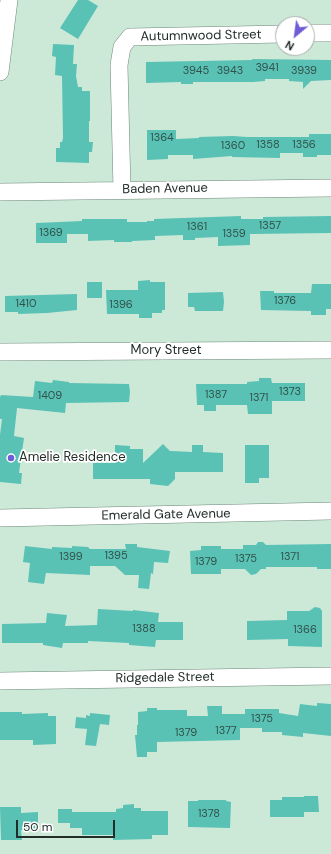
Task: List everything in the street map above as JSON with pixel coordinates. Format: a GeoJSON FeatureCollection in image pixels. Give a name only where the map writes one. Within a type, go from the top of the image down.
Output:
{"type":"FeatureCollection","features":[{"type":"Feature","properties":{"kind":"street"},"geometry":{"type":"LineString","coordinates":[[0,72],[9,0]]}},
{"type":"Feature","properties":{"kind":"street"},"geometry":{"type":"LineString","coordinates":[[315,33],[331,33]]}},
{"type":"Feature","properties":{"kind":"street","name":"Autumnwood Street"},"geometry":{"type":"LineString","coordinates":[[122,190],[119,65],[122,47],[130,37],[275,34]]}},
{"type":"Feature","properties":{"kind":"street","name":"Baden Avenue"},"geometry":{"type":"LineString","coordinates":[[0,192],[331,188]]}},
{"type":"Feature","properties":{"kind":"street","name":"Mory Street"},"geometry":{"type":"LineString","coordinates":[[0,352],[331,350]]}},
{"type":"Feature","properties":{"kind":"street","name":"Emerald Gate Avenue"},"geometry":{"type":"LineString","coordinates":[[0,518],[331,511]]}},
{"type":"Feature","properties":{"kind":"street","name":"Ridgedale Street"},"geometry":{"type":"LineString","coordinates":[[0,681],[331,676]]}},
{"type":"Feature","properties":{"kind":"building"},"geometry":{"type":"Polygon","coordinates":[[[78,0],[88,0],[98,6],[78,39],[60,28],[78,0]]]}},
{"type":"Feature","properties":{"kind":"building"},"geometry":{"type":"Polygon","coordinates":[[[53,44],[74,45],[73,64],[77,64],[76,76],[78,87],[82,87],[82,91],[90,91],[89,142],[93,142],[92,152],[89,152],[89,163],[56,162],[56,148],[60,148],[60,142],[62,142],[63,138],[62,76],[55,75],[56,57],[52,56],[53,44]]]}},
{"type":"Feature","properties":{"kind":"building"},"geometry":{"type":"Polygon","coordinates":[[[252,59],[331,60],[331,80],[311,81],[303,89],[303,82],[289,81],[289,79],[265,79],[265,81],[253,82],[193,82],[193,84],[181,84],[181,82],[146,83],[146,62],[252,59]]]}},
{"type":"Feature","properties":{"kind":"building"},"geometry":{"type":"Polygon","coordinates":[[[147,130],[176,130],[176,139],[233,136],[309,137],[309,134],[331,134],[331,155],[303,157],[303,153],[280,153],[280,158],[232,156],[193,159],[193,155],[168,155],[168,159],[147,160],[147,130]]]}},
{"type":"Feature","properties":{"kind":"building"},"geometry":{"type":"Polygon","coordinates":[[[241,216],[241,219],[263,219],[263,217],[331,216],[331,233],[250,234],[250,245],[218,246],[218,237],[183,240],[183,235],[155,236],[155,240],[132,242],[114,242],[114,240],[88,241],[88,234],[67,234],[67,243],[36,243],[36,223],[82,221],[82,219],[127,219],[127,222],[147,222],[154,221],[154,219],[241,216]]]}},
{"type":"Feature","properties":{"kind":"building"},"geometry":{"type":"Polygon","coordinates":[[[150,280],[150,282],[165,282],[165,310],[162,310],[162,313],[152,313],[152,318],[139,318],[139,314],[107,314],[106,290],[138,290],[138,281],[150,280]]]}},
{"type":"Feature","properties":{"kind":"building"},"geometry":{"type":"Polygon","coordinates":[[[87,282],[102,282],[102,298],[87,298],[87,282]]]}},
{"type":"Feature","properties":{"kind":"building"},"geometry":{"type":"Polygon","coordinates":[[[312,284],[331,284],[331,309],[326,309],[326,315],[311,315],[311,311],[261,310],[260,291],[274,291],[274,293],[311,293],[312,284]]]}},
{"type":"Feature","properties":{"kind":"building"},"geometry":{"type":"Polygon","coordinates":[[[223,292],[223,311],[195,311],[194,307],[188,307],[188,293],[223,292]]]}},
{"type":"Feature","properties":{"kind":"building"},"geometry":{"type":"Polygon","coordinates":[[[77,294],[77,310],[18,314],[18,312],[5,312],[5,296],[77,294]]]}},
{"type":"Feature","properties":{"kind":"building"},"geometry":{"type":"Polygon","coordinates":[[[259,378],[271,378],[272,383],[305,383],[305,401],[272,401],[272,414],[248,414],[247,405],[216,405],[216,411],[204,411],[204,405],[197,405],[196,384],[247,384],[247,382],[259,381],[259,378]]]}},
{"type":"Feature","properties":{"kind":"building"},"geometry":{"type":"Polygon","coordinates":[[[53,380],[69,383],[129,384],[129,402],[66,403],[65,413],[17,408],[14,436],[24,438],[19,473],[22,473],[21,484],[0,482],[0,435],[2,419],[0,419],[1,395],[33,397],[35,381],[52,383],[53,380]]]}},
{"type":"Feature","properties":{"kind":"building"},"geometry":{"type":"Polygon","coordinates":[[[163,444],[170,451],[192,452],[192,445],[203,445],[203,452],[223,453],[223,472],[175,472],[175,479],[168,486],[150,484],[150,479],[93,479],[93,463],[115,463],[115,445],[130,446],[130,449],[143,449],[143,463],[163,444]]]}},
{"type":"Feature","properties":{"kind":"building"},"geometry":{"type":"Polygon","coordinates":[[[245,445],[269,445],[269,478],[259,478],[259,483],[245,483],[245,445]]]}},
{"type":"Feature","properties":{"kind":"building"},"geometry":{"type":"Polygon","coordinates":[[[258,542],[263,542],[266,545],[331,544],[331,569],[317,569],[317,567],[266,567],[266,569],[261,569],[256,574],[251,575],[245,569],[221,569],[221,574],[191,574],[190,551],[201,550],[201,546],[221,546],[221,549],[243,549],[243,545],[256,545],[258,542]]]}},
{"type":"Feature","properties":{"kind":"building"},"geometry":{"type":"Polygon","coordinates":[[[125,544],[137,544],[137,547],[170,551],[168,563],[154,562],[153,574],[151,573],[149,589],[138,588],[139,575],[125,575],[115,566],[90,566],[90,575],[46,573],[44,584],[28,582],[30,563],[23,562],[25,546],[52,549],[52,547],[72,548],[72,546],[88,547],[90,549],[126,549],[125,544]]]}},
{"type":"Feature","properties":{"kind":"building"},"geometry":{"type":"Polygon","coordinates":[[[315,607],[320,608],[322,611],[322,647],[288,646],[288,639],[247,640],[247,621],[287,620],[287,611],[309,611],[315,607]]]}},
{"type":"Feature","properties":{"kind":"building"},"geometry":{"type":"Polygon","coordinates":[[[98,609],[133,610],[159,613],[158,622],[183,622],[183,640],[156,640],[155,647],[129,645],[129,643],[88,641],[88,643],[63,643],[62,648],[43,645],[43,643],[2,643],[2,624],[46,623],[47,613],[67,615],[65,626],[97,625],[98,609]]]}},
{"type":"Feature","properties":{"kind":"building"},"geometry":{"type":"Polygon","coordinates":[[[317,703],[331,704],[331,736],[303,733],[303,737],[282,735],[282,732],[262,732],[262,728],[240,728],[240,740],[157,742],[157,752],[147,752],[147,757],[137,757],[135,735],[137,735],[138,712],[147,711],[147,708],[157,708],[157,710],[187,710],[187,716],[208,716],[207,706],[222,706],[222,714],[245,714],[245,709],[279,709],[279,713],[298,716],[300,704],[317,706],[317,703]]]}},
{"type":"Feature","properties":{"kind":"building"},"geometry":{"type":"Polygon","coordinates":[[[0,712],[22,712],[22,714],[48,713],[48,716],[56,716],[56,744],[33,745],[33,740],[0,740],[0,712]]]}},
{"type":"Feature","properties":{"kind":"building"},"geometry":{"type":"Polygon","coordinates":[[[90,713],[110,715],[109,725],[100,724],[96,746],[85,745],[87,729],[75,728],[76,717],[86,718],[86,715],[90,716],[90,713]]]}},
{"type":"Feature","properties":{"kind":"building"},"geometry":{"type":"Polygon","coordinates":[[[318,796],[319,812],[304,812],[304,817],[270,817],[270,800],[282,800],[282,797],[318,796]]]}},
{"type":"Feature","properties":{"kind":"building"},"geometry":{"type":"Polygon","coordinates":[[[226,800],[231,802],[230,828],[188,827],[188,801],[226,800]]]}},
{"type":"Feature","properties":{"kind":"building"},"geometry":{"type":"Polygon","coordinates":[[[134,804],[134,808],[141,808],[141,811],[168,811],[168,835],[152,835],[152,839],[113,840],[113,835],[82,835],[82,828],[70,828],[70,823],[58,823],[58,809],[72,809],[72,812],[116,812],[116,809],[123,808],[123,805],[134,804]]]}},
{"type":"Feature","properties":{"kind":"building"},"geometry":{"type":"Polygon","coordinates":[[[0,807],[21,807],[21,813],[38,812],[38,830],[21,830],[22,840],[1,840],[0,807]]]}},
{"type":"Feature","properties":{"kind":"place","name":"Amelie Residence"},"geometry":{"type":"Point","coordinates":[11,458]}}]}
